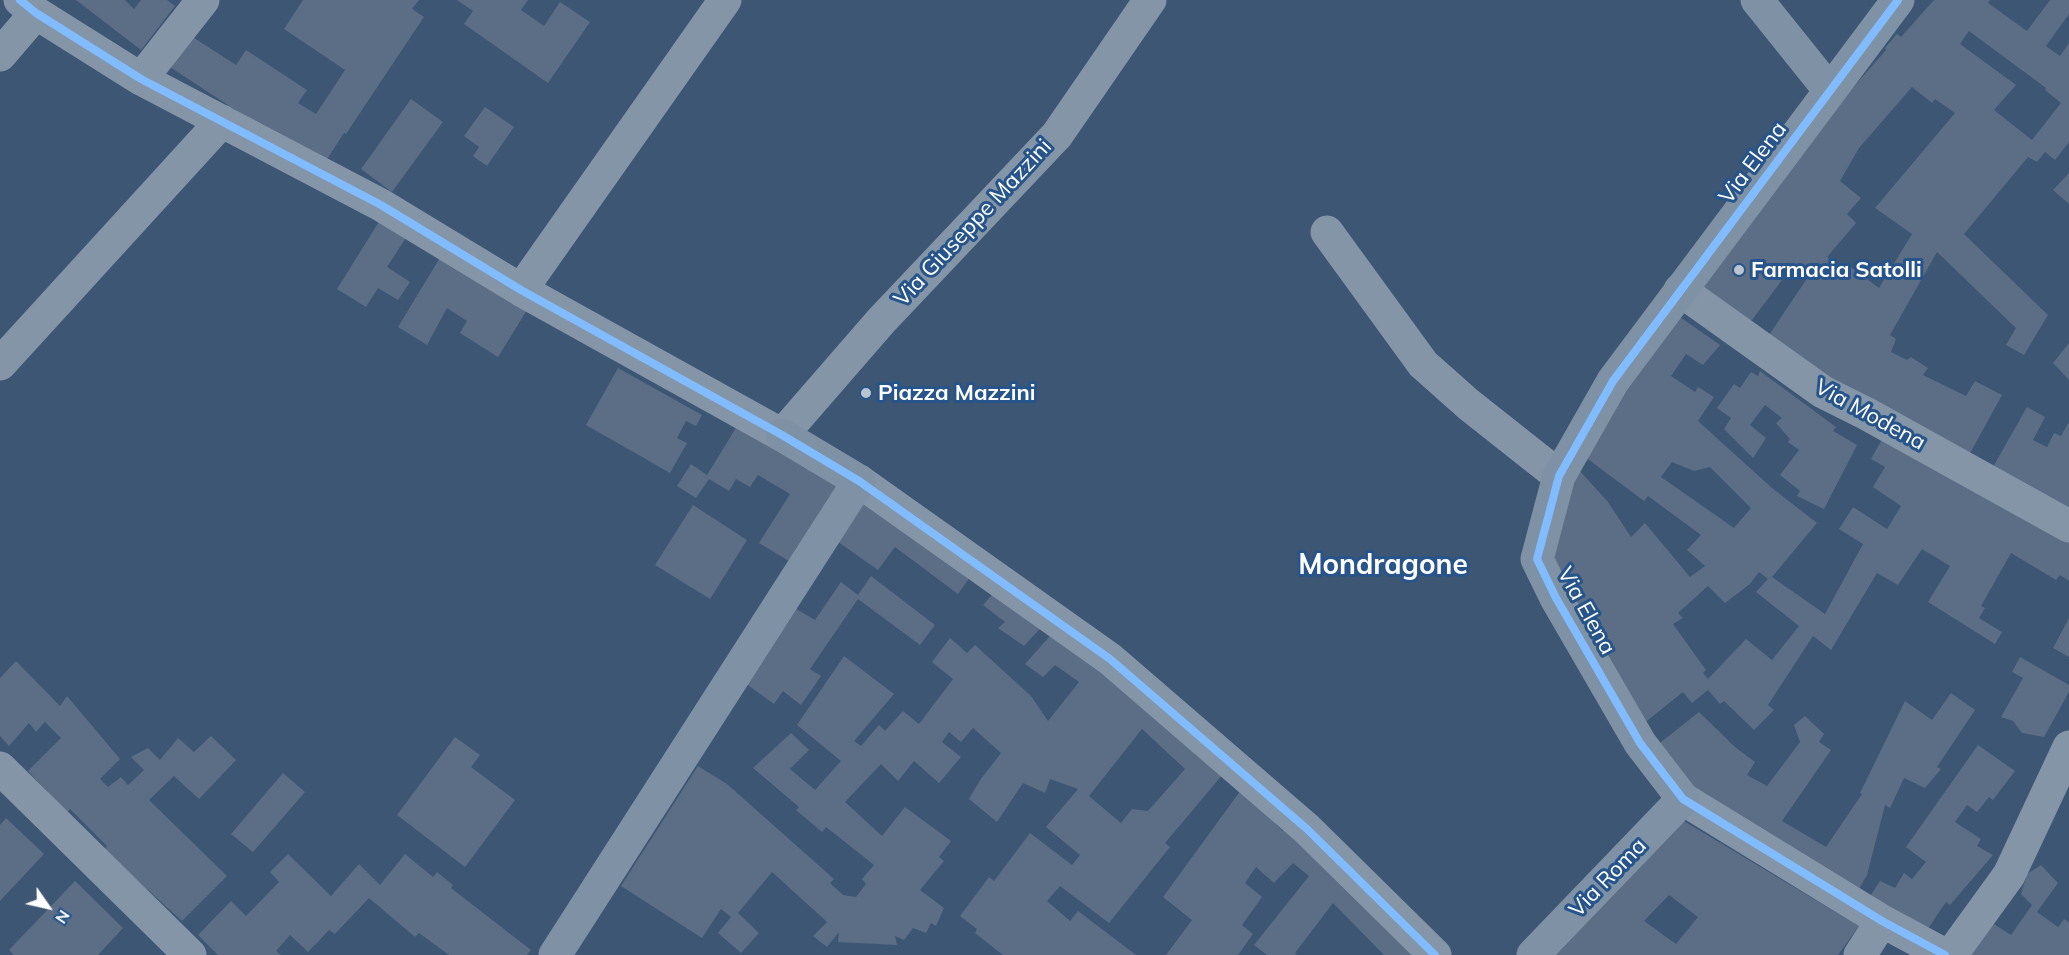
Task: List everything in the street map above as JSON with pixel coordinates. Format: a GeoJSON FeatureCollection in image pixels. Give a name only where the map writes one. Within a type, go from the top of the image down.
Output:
{"type":"FeatureCollection","features":[{"type":"Feature","properties":{"kind":"street"},"geometry":{"type":"LineString","coordinates":[[141,79],[203,0]]}},
{"type":"Feature","properties":{"kind":"street"},"geometry":{"type":"LineString","coordinates":[[521,290],[725,0]]}},
{"type":"Feature","properties":{"kind":"street","name":"Via Giuseppe Mazzini"},"geometry":{"type":"LineString","coordinates":[[782,435],[881,321],[1057,135],[1150,0]]}},
{"type":"Feature","properties":{"kind":"street"},"geometry":{"type":"LineString","coordinates":[[1757,0],[1830,91]]}},
{"type":"Feature","properties":{"kind":"street","name":"Via Elena"},"geometry":{"type":"LineString","coordinates":[[1898,0],[1613,381],[1559,476],[1538,559],[1557,598],[1640,743],[1683,800],[1882,921],[1945,955]]}},
{"type":"Feature","properties":{"kind":"street"},"geometry":{"type":"LineString","coordinates":[[0,55],[28,6],[141,79],[381,206],[521,290],[782,435],[859,481],[1110,659],[1307,829],[1435,955]]}},
{"type":"Feature","properties":{"kind":"street"},"geometry":{"type":"LineString","coordinates":[[0,364],[222,121]]}},
{"type":"Feature","properties":{"kind":"street"},"geometry":{"type":"LineString","coordinates":[[1328,232],[1423,364],[1468,404],[1559,476]]}},
{"type":"Feature","properties":{"kind":"street","name":"Via Modena"},"geometry":{"type":"LineString","coordinates":[[1680,290],[1823,392],[2069,526]]}},
{"type":"Feature","properties":{"kind":"street"},"geometry":{"type":"LineString","coordinates":[[555,955],[859,481]]}},
{"type":"Feature","properties":{"kind":"street"},"geometry":{"type":"LineString","coordinates":[[1951,955],[2009,875],[2069,747]]}},
{"type":"Feature","properties":{"kind":"street"},"geometry":{"type":"LineString","coordinates":[[0,768],[190,955]]}},
{"type":"Feature","properties":{"kind":"street","name":"Via Roma"},"geometry":{"type":"LineString","coordinates":[[1533,955],[1683,800]]}},
{"type":"Feature","properties":{"kind":"street"},"geometry":{"type":"LineString","coordinates":[[1860,955],[1882,921]]}},
{"type":"Feature","properties":{"kind":"building"},"geometry":{"type":"Polygon","coordinates":[[[76,0],[125,0],[134,9],[141,0],[167,0],[175,6],[141,50],[76,0]]]}},
{"type":"Feature","properties":{"kind":"building"},"geometry":{"type":"Polygon","coordinates":[[[303,0],[419,0],[412,9],[424,17],[322,167],[164,63],[185,32],[236,65],[246,50],[307,90],[298,103],[316,114],[345,70],[284,29],[303,0]]]}},
{"type":"Feature","properties":{"kind":"building"},"geometry":{"type":"Polygon","coordinates":[[[457,0],[528,0],[521,10],[544,26],[560,2],[590,22],[548,83],[464,24],[473,11],[457,0]]]}},
{"type":"Feature","properties":{"kind":"building"},"geometry":{"type":"Polygon","coordinates":[[[1934,0],[1990,0],[1988,3],[2027,31],[2050,0],[2069,0],[2069,14],[2046,46],[2060,56],[2069,43],[2069,142],[2055,160],[2045,152],[2037,162],[2028,157],[1964,234],[2048,315],[2024,355],[2006,345],[2016,328],[1937,252],[1890,335],[1896,339],[1891,352],[1907,360],[1911,357],[1928,368],[1923,375],[1966,396],[1975,381],[2002,395],[1969,455],[1763,344],[1808,277],[1794,264],[1746,328],[1694,289],[1821,124],[1886,50],[1885,48],[1897,34],[1901,37],[1934,0]],[[1969,31],[1960,44],[2016,85],[1994,110],[2032,140],[2061,103],[2045,90],[2046,88],[1969,31]],[[1912,87],[1859,148],[1840,181],[1861,198],[1847,214],[1856,223],[1827,257],[1845,270],[1848,265],[1879,288],[1912,234],[1875,208],[1955,113],[1935,99],[1932,103],[1912,87]]]}},
{"type":"Feature","properties":{"kind":"building"},"geometry":{"type":"Polygon","coordinates":[[[411,99],[443,122],[392,192],[361,169],[411,99]]]}},
{"type":"Feature","properties":{"kind":"building"},"geometry":{"type":"Polygon","coordinates":[[[485,107],[514,127],[487,166],[473,156],[479,147],[464,136],[485,107]]]}},
{"type":"Feature","properties":{"kind":"building"},"geometry":{"type":"Polygon","coordinates":[[[2069,173],[2069,204],[2053,190],[2069,173]]]}},
{"type":"Feature","properties":{"kind":"building"},"geometry":{"type":"Polygon","coordinates":[[[380,220],[407,236],[387,267],[410,282],[398,300],[378,288],[366,307],[337,289],[380,220]]]}},
{"type":"Feature","properties":{"kind":"building"},"geometry":{"type":"Polygon","coordinates":[[[441,256],[527,310],[498,357],[460,333],[467,321],[447,308],[427,345],[398,327],[441,256]]]}},
{"type":"Feature","properties":{"kind":"building"},"geometry":{"type":"Polygon","coordinates":[[[1677,315],[1720,345],[1703,365],[1686,354],[1671,376],[1695,392],[1698,387],[1714,397],[1698,421],[1772,488],[1817,523],[1772,577],[1825,614],[1863,544],[1839,529],[1853,507],[1887,529],[1901,506],[1873,487],[1885,467],[1871,459],[1884,436],[2069,540],[2069,581],[2060,575],[2056,580],[2011,553],[1981,606],[1985,608],[1979,618],[2002,632],[1995,644],[1928,602],[1950,566],[1922,549],[1898,585],[1877,573],[1831,650],[1813,636],[1768,705],[1774,710],[1754,730],[1724,701],[1720,704],[1708,690],[1692,703],[1683,692],[1638,728],[1548,547],[1579,470],[1608,502],[1631,537],[1645,523],[1690,577],[1705,566],[1687,550],[1701,535],[1648,496],[1644,501],[1581,454],[1677,315]],[[1672,462],[1661,477],[1734,528],[1751,508],[1710,467],[1694,471],[1672,462]],[[1759,572],[1750,584],[1725,603],[1708,586],[1678,613],[1683,618],[1673,624],[1706,670],[1703,673],[1708,679],[1746,639],[1772,660],[1799,626],[1756,592],[1768,579],[1759,572]]]}},
{"type":"Feature","properties":{"kind":"building"},"geometry":{"type":"Polygon","coordinates":[[[2069,343],[2069,380],[2053,363],[2069,343]]]}},
{"type":"Feature","properties":{"kind":"building"},"geometry":{"type":"Polygon","coordinates":[[[618,368],[702,415],[696,426],[686,421],[677,438],[687,443],[670,473],[586,425],[618,368]]]}},
{"type":"Feature","properties":{"kind":"building"},"geometry":{"type":"Polygon","coordinates":[[[1760,371],[1836,427],[1833,431],[1857,445],[1824,509],[1797,496],[1800,491],[1780,475],[1799,450],[1788,442],[1790,439],[1776,423],[1782,418],[1765,405],[1750,425],[1766,438],[1753,458],[1724,429],[1731,418],[1717,408],[1734,384],[1740,388],[1751,372],[1758,376],[1760,371]]]}},
{"type":"Feature","properties":{"kind":"building"},"geometry":{"type":"Polygon","coordinates":[[[2027,407],[2045,417],[2033,440],[2047,447],[2054,433],[2061,436],[2069,422],[2069,515],[1993,467],[2027,407]]]}},
{"type":"Feature","properties":{"kind":"building"},"geometry":{"type":"Polygon","coordinates":[[[739,423],[840,485],[792,563],[759,543],[790,494],[758,475],[750,487],[736,479],[729,491],[709,479],[696,498],[677,486],[691,464],[707,475],[739,423]]]}},
{"type":"Feature","properties":{"kind":"building"},"geometry":{"type":"Polygon","coordinates":[[[863,494],[975,570],[958,594],[895,547],[878,570],[834,539],[863,494]]]}},
{"type":"Feature","properties":{"kind":"building"},"geometry":{"type":"Polygon","coordinates":[[[693,505],[747,540],[710,599],[655,565],[693,505]]]}},
{"type":"Feature","properties":{"kind":"building"},"geometry":{"type":"Polygon","coordinates":[[[871,576],[935,625],[920,645],[858,599],[810,669],[821,676],[801,705],[783,691],[774,704],[745,683],[791,606],[815,620],[841,582],[858,595],[871,576]]]}},
{"type":"Feature","properties":{"kind":"building"},"geometry":{"type":"Polygon","coordinates":[[[998,588],[1046,622],[1024,646],[998,628],[1005,622],[983,605],[998,588]]]}},
{"type":"Feature","properties":{"kind":"building"},"geometry":{"type":"Polygon","coordinates":[[[2069,618],[2069,657],[2053,648],[2069,618]]]}},
{"type":"Feature","properties":{"kind":"building"},"geometry":{"type":"Polygon","coordinates":[[[1057,628],[1224,773],[1165,843],[1170,847],[1109,923],[1060,886],[1047,901],[1070,921],[1078,911],[1136,955],[1003,955],[975,933],[977,929],[960,916],[989,877],[994,881],[1030,833],[1072,865],[1080,855],[1046,827],[1078,789],[1050,779],[1045,793],[1023,783],[997,822],[969,799],[980,780],[1001,753],[973,728],[961,742],[949,732],[942,742],[961,757],[939,783],[914,761],[898,781],[881,764],[845,802],[882,836],[905,807],[951,841],[939,857],[944,861],[920,890],[944,908],[936,926],[931,923],[926,933],[913,928],[904,940],[895,936],[897,945],[838,942],[839,932],[827,947],[813,936],[827,922],[772,872],[738,913],[759,933],[741,953],[718,933],[731,917],[721,909],[702,938],[621,886],[698,766],[727,784],[834,879],[830,883],[843,895],[856,897],[866,884],[862,879],[874,865],[826,827],[822,832],[796,810],[799,807],[753,768],[791,733],[809,750],[790,769],[815,790],[841,761],[797,725],[844,656],[894,694],[854,741],[861,746],[879,725],[885,731],[903,711],[919,724],[953,679],[932,662],[950,638],[967,653],[975,645],[1031,696],[1048,721],[1079,682],[1055,665],[1043,677],[1025,664],[1057,628]],[[1142,729],[1089,796],[1121,823],[1132,809],[1148,811],[1185,769],[1142,729]]]}},
{"type":"Feature","properties":{"kind":"building"},"geometry":{"type":"Polygon","coordinates":[[[2020,657],[2069,685],[2069,692],[2044,737],[2022,733],[2013,721],[2001,717],[2023,678],[2012,672],[2020,657]]]}},
{"type":"Feature","properties":{"kind":"building"},"geometry":{"type":"Polygon","coordinates":[[[16,661],[60,706],[67,696],[120,759],[100,779],[108,787],[121,777],[128,785],[144,770],[131,757],[148,748],[160,760],[178,738],[194,752],[211,736],[236,760],[199,799],[174,776],[149,800],[227,876],[182,921],[104,850],[107,846],[70,809],[67,813],[28,771],[61,738],[45,722],[36,732],[29,723],[9,746],[0,736],[0,678],[16,661]]]}},
{"type":"Feature","properties":{"kind":"building"},"geometry":{"type":"Polygon","coordinates":[[[1951,693],[1975,710],[1937,767],[1941,769],[1925,788],[1904,778],[1890,808],[1885,805],[1867,875],[1857,892],[1691,793],[1656,746],[1699,712],[1735,747],[1755,762],[1747,775],[1767,786],[1800,742],[1794,725],[1805,716],[1824,734],[1819,742],[1831,750],[1782,821],[1826,847],[1862,794],[1860,793],[1905,701],[1932,720],[1951,693]]]}},
{"type":"Feature","properties":{"kind":"building"},"geometry":{"type":"Polygon","coordinates":[[[455,737],[480,755],[471,767],[515,800],[465,867],[397,815],[455,737]]]}},
{"type":"Feature","properties":{"kind":"building"},"geometry":{"type":"Polygon","coordinates":[[[1978,745],[2015,771],[1993,800],[1989,797],[1977,812],[1967,805],[1955,822],[1981,839],[1977,846],[1993,855],[1950,905],[1946,902],[1925,933],[1867,901],[1880,881],[1895,888],[1904,873],[1912,879],[1926,862],[1906,847],[1978,745]]]}},
{"type":"Feature","properties":{"kind":"building"},"geometry":{"type":"Polygon","coordinates":[[[283,773],[305,792],[253,852],[231,834],[283,773]]]}},
{"type":"Feature","properties":{"kind":"building"},"geometry":{"type":"Polygon","coordinates":[[[1241,790],[1283,831],[1290,822],[1423,955],[1384,955],[1333,903],[1295,953],[1297,955],[1267,955],[1254,945],[1309,876],[1293,863],[1274,883],[1256,867],[1245,883],[1262,897],[1242,925],[1253,934],[1238,955],[1166,955],[1192,920],[1163,897],[1241,790]]]}},
{"type":"Feature","properties":{"kind":"building"},"geometry":{"type":"Polygon","coordinates":[[[6,818],[44,854],[0,901],[0,825],[6,818]]]}},
{"type":"Feature","properties":{"kind":"building"},"geometry":{"type":"Polygon","coordinates":[[[1682,820],[1859,926],[1838,955],[1553,955],[1682,820]],[[1669,895],[1644,921],[1676,944],[1698,917],[1669,895]]]}},
{"type":"Feature","properties":{"kind":"building"},"geometry":{"type":"Polygon","coordinates":[[[288,854],[331,896],[359,864],[380,885],[405,854],[433,877],[437,872],[453,885],[451,888],[531,950],[527,955],[449,955],[419,933],[415,937],[369,898],[335,934],[329,930],[308,952],[290,935],[276,951],[281,955],[218,955],[198,935],[231,901],[246,916],[279,882],[270,872],[288,854]]]}},
{"type":"Feature","properties":{"kind":"building"},"geometry":{"type":"Polygon","coordinates":[[[2041,865],[2058,883],[2037,912],[2058,927],[2064,919],[2069,922],[2069,955],[1970,955],[1992,923],[2011,935],[2032,905],[2021,894],[2027,874],[2041,865]]]}},
{"type":"Feature","properties":{"kind":"building"},"geometry":{"type":"Polygon","coordinates":[[[75,881],[123,928],[98,955],[14,955],[9,950],[75,881]]]}},
{"type":"Feature","properties":{"kind":"cycle path"},"geometry":{"type":"LineString","coordinates":[[20,0],[36,13],[141,79],[381,205],[521,290],[782,435],[859,481],[1110,659],[1307,829],[1435,955]]}},
{"type":"Feature","properties":{"kind":"cycle path"},"geometry":{"type":"LineString","coordinates":[[1898,0],[1613,381],[1559,476],[1537,559],[1556,598],[1640,743],[1683,799],[1882,921],[1945,955]]}},
{"type":"Feature","properties":{"kind":"place","name":"Farmacia Satolli"},"geometry":{"type":"Point","coordinates":[1739,270]}},
{"type":"Feature","properties":{"kind":"place","name":"Piazza Mazzini"},"geometry":{"type":"Point","coordinates":[866,393]}},
{"type":"Feature","properties":{"kind":"district","name":"Mondragone"},"geometry":{"type":"Point","coordinates":[1383,566]}}]}
